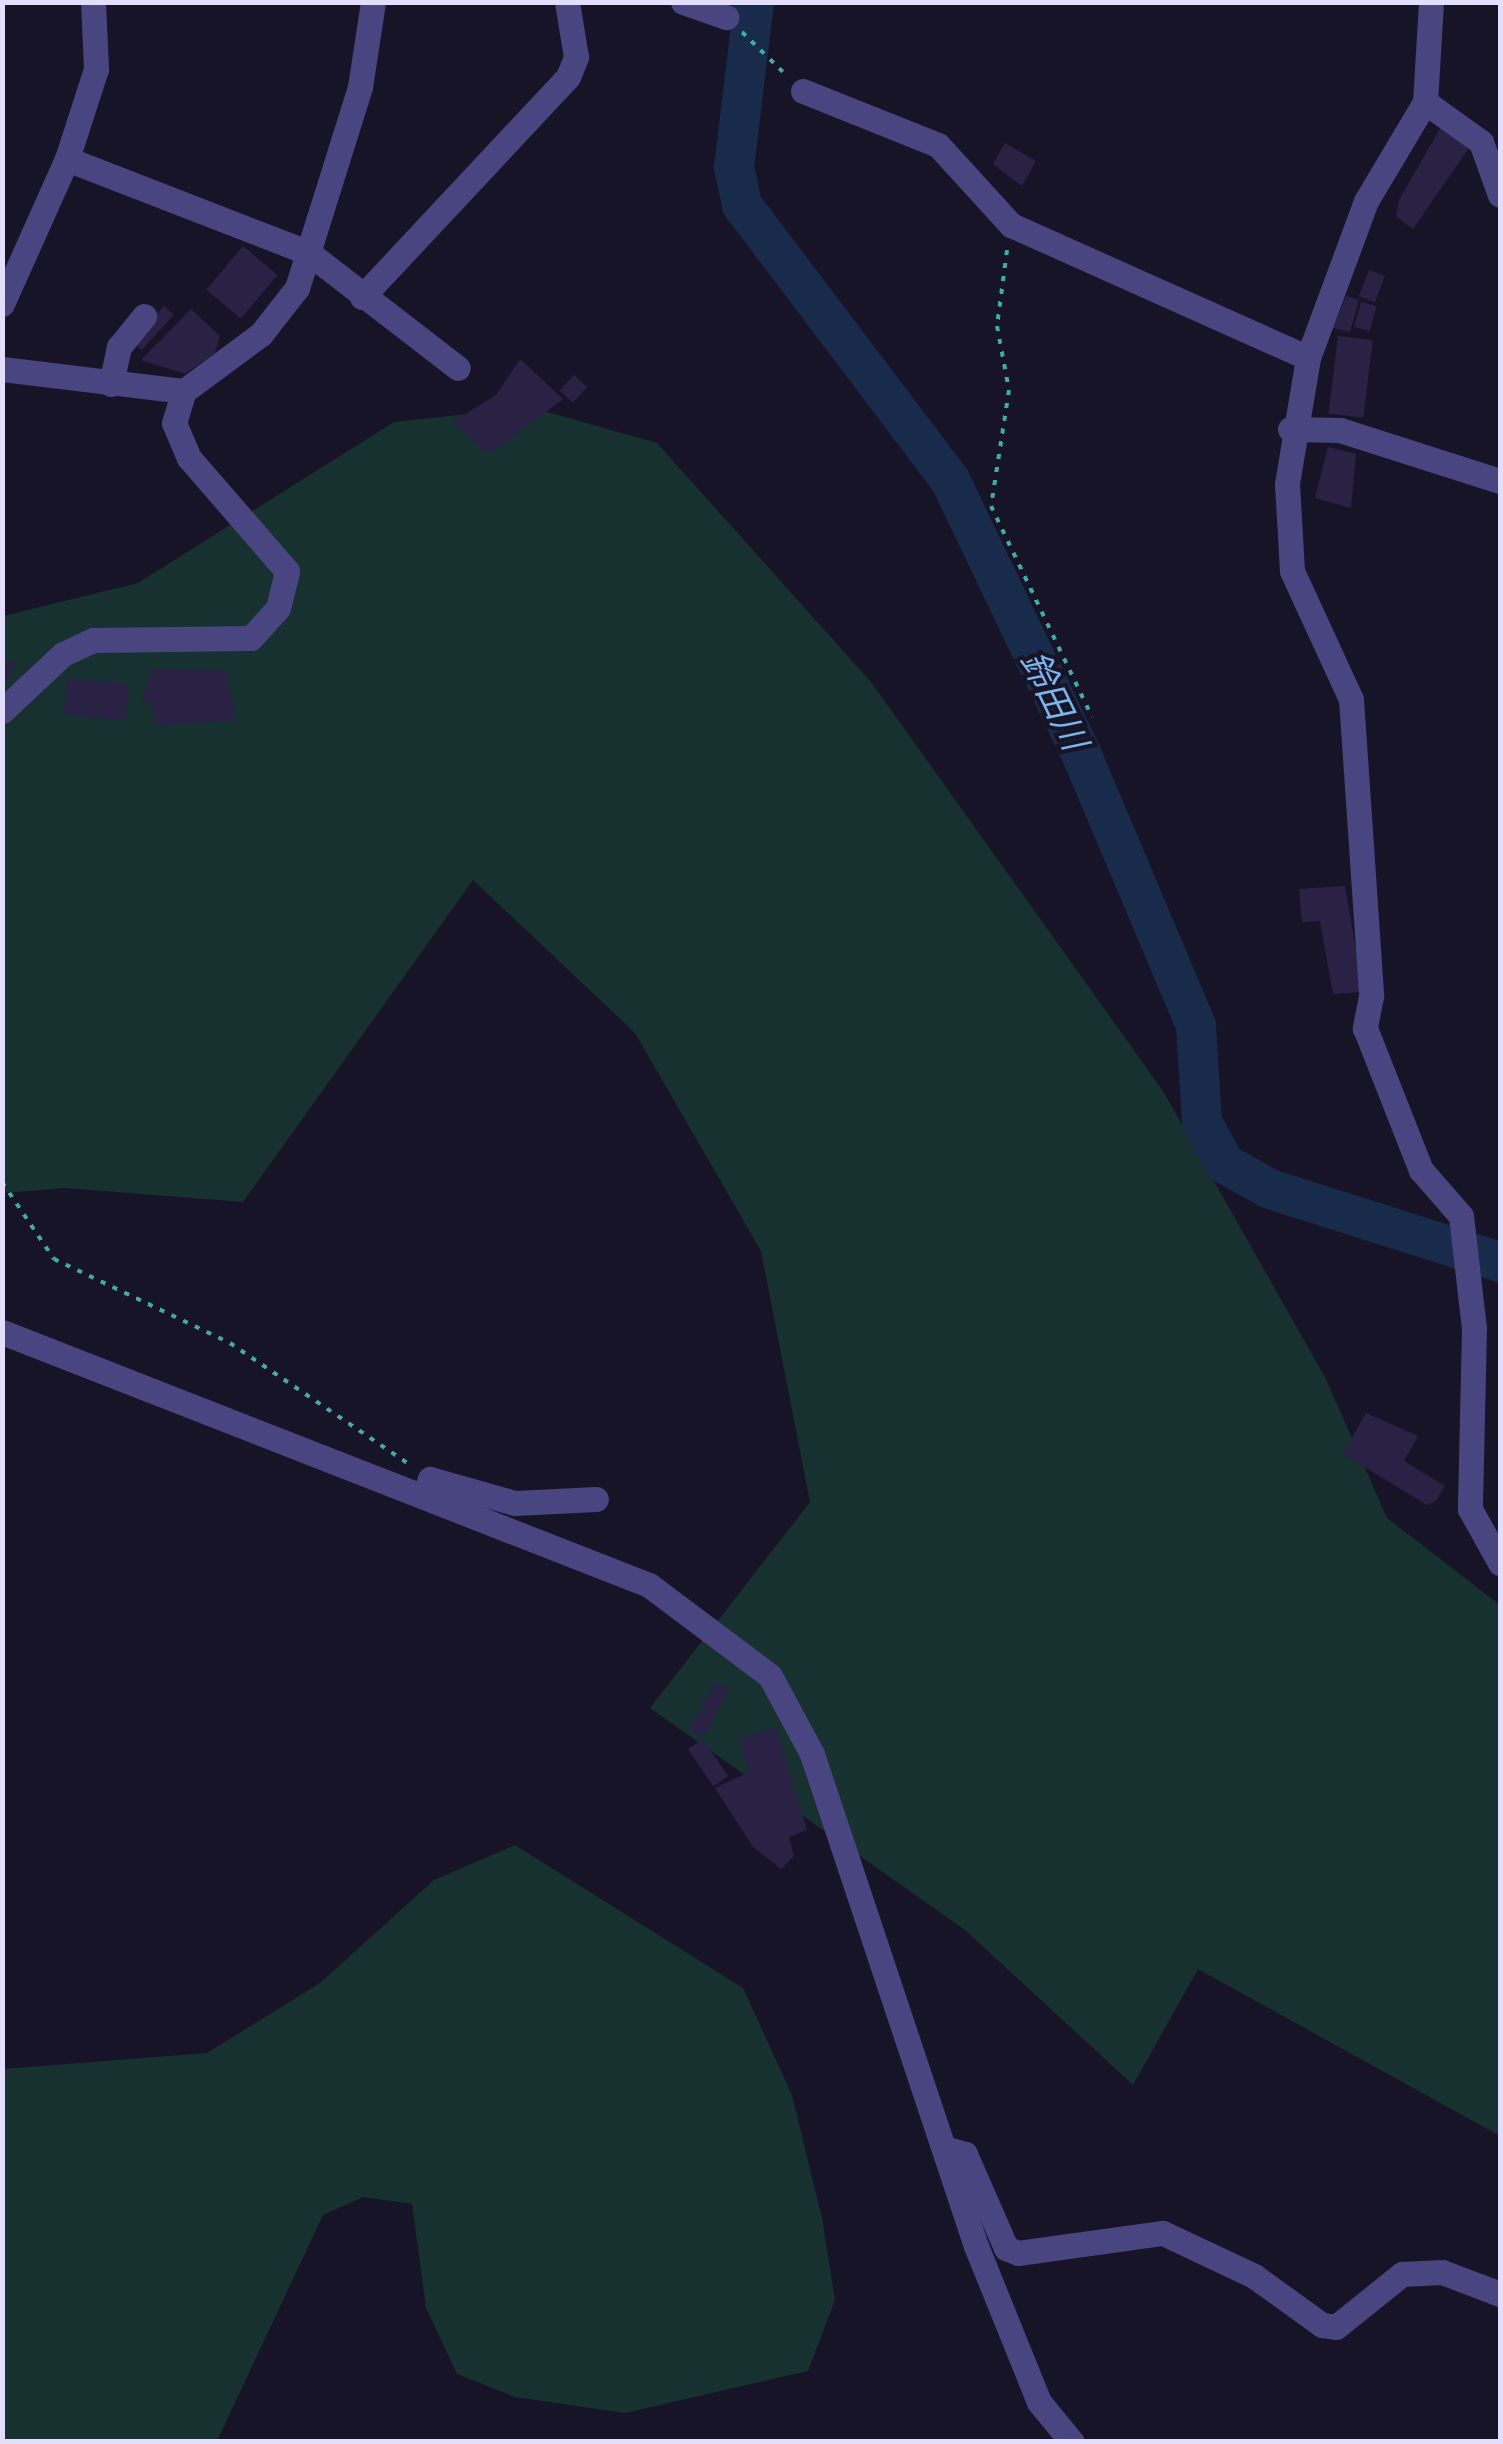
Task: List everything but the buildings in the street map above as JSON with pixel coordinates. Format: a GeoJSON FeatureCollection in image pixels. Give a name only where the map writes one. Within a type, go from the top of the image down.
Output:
{"type":"FeatureCollection","features":[{"type":"Feature","properties":{"kind":"street"},"geometry":{"type":"LineString","coordinates":[[2,304],[67,159],[96,69],[92,2]]}},
{"type":"Feature","properties":{"kind":"street"},"geometry":{"type":"LineString","coordinates":[[2,711],[63,654],[93,640],[251,638],[278,608],[286,571],[189,458],[174,423],[185,390],[262,334],[297,288],[360,87],[374,2]]}},
{"type":"Feature","properties":{"kind":"street"},"geometry":{"type":"LineString","coordinates":[[362,297],[568,77],[576,57],[567,2]]}},
{"type":"Feature","properties":{"kind":"street"},"geometry":{"type":"LineString","coordinates":[[683,2],[726,16]]}},
{"type":"Feature","properties":{"kind":"street"},"geometry":{"type":"LineString","coordinates":[[1431,2],[1425,102],[1366,200],[1308,358],[1290,429],[1292,572],[1352,699],[1371,996],[1364,1028],[1421,1170],[1461,1216],[1474,1328],[1470,1509],[1500,1563]]}},
{"type":"Feature","properties":{"kind":"street"},"geometry":{"type":"LineString","coordinates":[[803,91],[938,145],[1011,225],[1308,358]]}},
{"type":"Feature","properties":{"kind":"street"},"geometry":{"type":"LineString","coordinates":[[1425,102],[1481,142],[1500,195]]}},
{"type":"Feature","properties":{"kind":"street"},"geometry":{"type":"LineString","coordinates":[[67,159],[310,253],[458,368]]}},
{"type":"Feature","properties":{"kind":"street"},"geometry":{"type":"LineString","coordinates":[[111,384],[120,348],[144,316]]}},
{"type":"Feature","properties":{"kind":"street"},"geometry":{"type":"LineString","coordinates":[[2,368],[185,390]]}},
{"type":"Feature","properties":{"kind":"street"},"geometry":{"type":"LineString","coordinates":[[1290,429],[1340,430],[1500,480]]}},
{"type":"Feature","properties":{"kind":"street"},"geometry":{"type":"LineString","coordinates":[[2,1332],[428,1487],[648,1586],[770,1676],[812,1754],[944,2148],[1039,2402],[1072,2442]]}},
{"type":"Feature","properties":{"kind":"street"},"geometry":{"type":"LineString","coordinates":[[428,1487],[515,1503],[596,1499]]}},
{"type":"Feature","properties":{"kind":"street"},"geometry":{"type":"LineString","coordinates":[[944,2148],[965,2154],[1006,2248],[1018,2253],[1163,2233],[1254,2276],[1322,2326],[1336,2326],[1402,2274],[1442,2272],[1500,2294]]}},
{"type":"Feature","properties":{"kind":"path"},"geometry":{"type":"LineString","coordinates":[[726,16],[803,91]]}},
{"type":"Feature","properties":{"kind":"path"},"geometry":{"type":"LineString","coordinates":[[1011,225],[997,326],[1009,390],[991,506],[1092,716]]}},
{"type":"Feature","properties":{"kind":"path"},"geometry":{"type":"LineString","coordinates":[[2,1182],[54,1259],[230,1343],[428,1487]]}},
{"type":"Feature","properties":{"kind":"green space"},"geometry":{"type":"Polygon","coordinates":[[[530,407],[657,443],[871,682],[1163,1091],[1326,1379],[1387,1518],[1500,1605],[1500,2136],[1198,1969],[1133,2085],[965,1930],[650,1708],[810,1502],[761,1251],[635,1033],[473,880],[243,1202],[65,1188],[3,1193],[3,616],[138,583],[394,422],[530,407]]]}},
{"type":"Feature","properties":{"kind":"green space"},"geometry":{"type":"Polygon","coordinates":[[[515,1845],[743,1988],[792,2095],[822,2218],[835,2300],[808,2371],[625,2413],[515,2397],[457,2374],[426,2308],[412,2204],[363,2197],[323,2215],[217,2441],[3,2441],[3,2069],[207,2053],[320,1983],[434,1880],[515,1845]]]}},
{"type":"Feature","properties":{"kind":"waterway","name":"鈴田川"},"geometry":{"type":"LineString","coordinates":[[754,2],[734,167],[742,205],[950,480],[1083,758],[1196,1026],[1202,1122],[1225,1164],[1270,1189],[1500,1262]]}}]}
